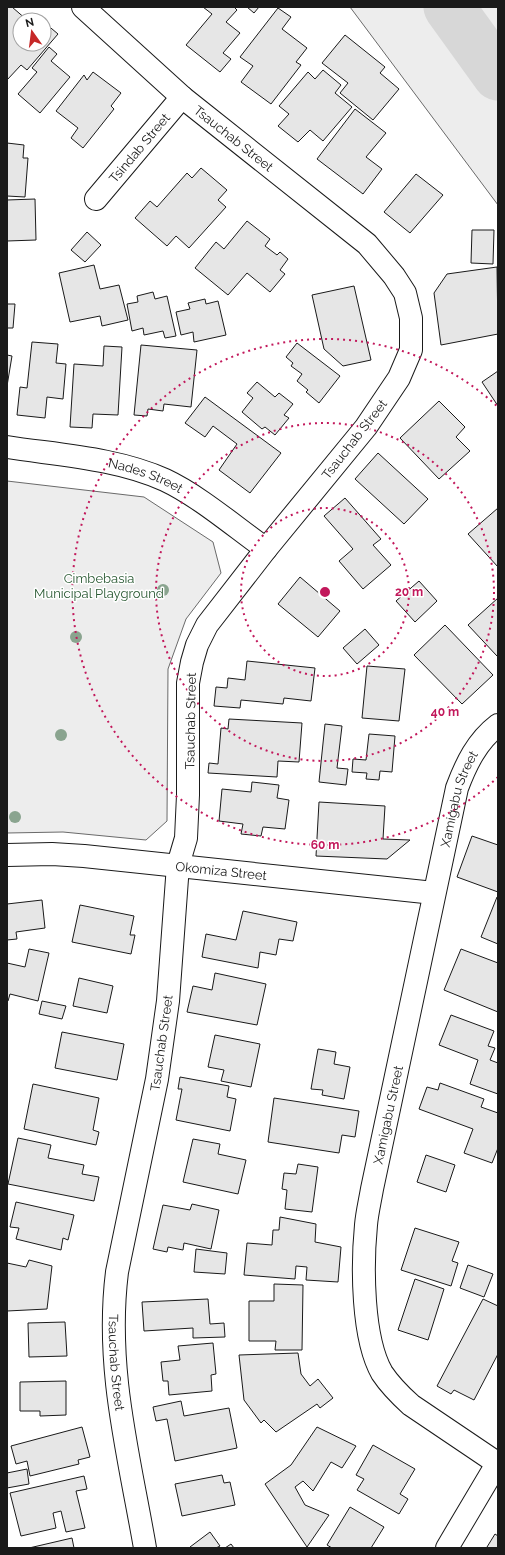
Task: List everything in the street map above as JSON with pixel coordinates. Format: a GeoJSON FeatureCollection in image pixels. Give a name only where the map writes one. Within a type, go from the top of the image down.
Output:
{"type":"FeatureCollection","features":[{"type":"Feature","properties":{"kind":"street","name":"Tsauchab Street"},"geometry":{"type":"LineString","coordinates":[[83,7],[182,97],[367,244],[394,276],[404,293],[411,318],[411,350],[400,378],[366,427],[266,549],[207,625],[197,645],[192,662],[188,682],[188,818],[186,838],[178,865],[168,1001],[157,1079],[117,1272],[114,1295],[115,1352],[119,1404],[145,1548]]}},
{"type":"Feature","properties":{"kind":"street","name":"Tsindab Street"},"geometry":{"type":"LineString","coordinates":[[96,199],[182,97]]}},
{"type":"Feature","properties":{"kind":"street","name":"Nades Street"},"geometry":{"type":"LineString","coordinates":[[7,447],[105,462],[164,480],[192,496],[266,549]]}},
{"type":"Feature","properties":{"kind":"street","name":"Xamigabu Street"},"geometry":{"type":"LineString","coordinates":[[448,1548],[498,1463],[411,1406],[382,1373],[370,1338],[366,1314],[364,1264],[366,1225],[457,788],[465,766],[478,746],[490,731],[498,725]]}},
{"type":"Feature","properties":{"kind":"street","name":"Okomiza Street"},"geometry":{"type":"LineString","coordinates":[[7,855],[52,854],[84,856],[434,893]]}},
{"type":"Feature","properties":{"kind":"green space"},"geometry":{"type":"Polygon","coordinates":[[[350,7],[498,7],[498,205],[350,7]]]}},
{"type":"Feature","properties":{"kind":"green space","name":"Cimbebasia Municipal Playground"},"geometry":{"type":"Polygon","coordinates":[[[7,481],[144,497],[213,542],[221,573],[186,619],[168,669],[167,821],[146,840],[63,832],[7,833],[7,481]]]}},
{"type":"Feature","properties":{"kind":"building"},"geometry":{"type":"Polygon","coordinates":[[[7,7],[12,7],[18,12],[12,12],[12,52],[42,52],[27,70],[21,65],[7,80],[7,7]]]}},
{"type":"Feature","properties":{"kind":"building"},"geometry":{"type":"Polygon","coordinates":[[[203,7],[234,7],[237,10],[226,22],[240,33],[223,53],[231,59],[220,72],[186,45],[212,14],[203,7]]]}},
{"type":"Feature","properties":{"kind":"building"},"geometry":{"type":"Polygon","coordinates":[[[247,7],[259,7],[254,13],[247,7]]]}},
{"type":"Feature","properties":{"kind":"building"},"geometry":{"type":"Polygon","coordinates":[[[278,8],[291,17],[282,29],[307,48],[296,62],[301,65],[271,104],[241,82],[253,66],[240,57],[278,8]]]}},
{"type":"Feature","properties":{"kind":"building"},"geometry":{"type":"Polygon","coordinates":[[[52,29],[58,34],[52,41],[52,29]]]}},
{"type":"Feature","properties":{"kind":"building"},"geometry":{"type":"Polygon","coordinates":[[[345,35],[385,67],[380,73],[399,89],[373,120],[340,93],[348,83],[322,63],[345,35]]]}},
{"type":"Feature","properties":{"kind":"building"},"geometry":{"type":"Polygon","coordinates":[[[52,50],[57,54],[51,61],[70,77],[40,113],[18,94],[37,72],[32,68],[45,52],[52,52],[52,50]]]}},
{"type":"Feature","properties":{"kind":"building"},"geometry":{"type":"Polygon","coordinates":[[[323,70],[341,85],[335,93],[352,107],[323,141],[310,130],[298,142],[278,126],[289,114],[279,106],[308,72],[315,79],[323,70]]]}},
{"type":"Feature","properties":{"kind":"building"},"geometry":{"type":"Polygon","coordinates":[[[93,72],[121,93],[111,106],[114,109],[83,148],[71,138],[78,128],[56,111],[84,75],[87,80],[93,72]]]}},
{"type":"Feature","properties":{"kind":"building"},"geometry":{"type":"Polygon","coordinates":[[[355,109],[386,133],[366,157],[382,169],[363,194],[317,159],[355,109]]]}},
{"type":"Feature","properties":{"kind":"building"},"geometry":{"type":"Polygon","coordinates":[[[7,143],[24,145],[23,158],[28,158],[25,197],[7,196],[7,143]]]}},
{"type":"Feature","properties":{"kind":"building"},"geometry":{"type":"Polygon","coordinates":[[[201,168],[227,190],[218,200],[226,207],[189,248],[176,236],[167,246],[135,218],[150,201],[157,207],[187,173],[192,178],[201,168]]]}},
{"type":"Feature","properties":{"kind":"building"},"geometry":{"type":"Polygon","coordinates":[[[416,174],[443,195],[410,233],[384,212],[416,174]]]}},
{"type":"Feature","properties":{"kind":"building"},"geometry":{"type":"Polygon","coordinates":[[[35,199],[36,240],[7,241],[7,200],[35,199]]]}},
{"type":"Feature","properties":{"kind":"building"},"geometry":{"type":"Polygon","coordinates":[[[247,221],[270,239],[265,246],[277,255],[280,252],[288,259],[280,270],[285,274],[270,292],[247,273],[228,295],[195,268],[216,242],[224,249],[247,221]]]}},
{"type":"Feature","properties":{"kind":"building"},"geometry":{"type":"Polygon","coordinates":[[[472,230],[494,230],[493,264],[471,263],[472,230]]]}},
{"type":"Feature","properties":{"kind":"building"},"geometry":{"type":"Polygon","coordinates":[[[87,232],[101,245],[85,262],[71,250],[87,232]]]}},
{"type":"Feature","properties":{"kind":"building"},"geometry":{"type":"Polygon","coordinates":[[[94,265],[100,289],[119,285],[128,320],[102,326],[100,316],[70,322],[59,273],[94,265]]]}},
{"type":"Feature","properties":{"kind":"building"},"geometry":{"type":"Polygon","coordinates":[[[497,267],[498,334],[441,345],[434,293],[447,274],[497,267]]]}},
{"type":"Feature","properties":{"kind":"building"},"geometry":{"type":"Polygon","coordinates":[[[354,286],[371,360],[343,366],[324,349],[312,295],[354,286]]]}},
{"type":"Feature","properties":{"kind":"building"},"geometry":{"type":"Polygon","coordinates":[[[153,292],[155,299],[167,296],[176,336],[165,338],[163,331],[144,335],[143,328],[132,331],[127,304],[138,302],[137,296],[153,292]]]}},
{"type":"Feature","properties":{"kind":"building"},"geometry":{"type":"Polygon","coordinates":[[[205,299],[206,304],[218,301],[226,335],[194,342],[193,332],[181,335],[176,312],[190,309],[188,303],[205,299]]]}},
{"type":"Feature","properties":{"kind":"building"},"geometry":{"type":"Polygon","coordinates":[[[7,304],[15,304],[13,328],[7,328],[7,304]]]}},
{"type":"Feature","properties":{"kind":"building"},"geometry":{"type":"Polygon","coordinates":[[[32,342],[58,344],[56,363],[66,364],[63,399],[47,397],[45,418],[17,415],[20,387],[27,388],[32,342]]]}},
{"type":"Feature","properties":{"kind":"building"},"geometry":{"type":"Polygon","coordinates":[[[297,343],[340,376],[319,403],[306,392],[308,390],[297,381],[302,374],[291,366],[293,363],[286,357],[297,343]]]}},
{"type":"Feature","properties":{"kind":"building"},"geometry":{"type":"Polygon","coordinates":[[[141,345],[197,350],[191,407],[164,404],[163,411],[148,409],[147,416],[134,415],[141,345]]]}},
{"type":"Feature","properties":{"kind":"building"},"geometry":{"type":"Polygon","coordinates":[[[104,346],[122,347],[118,415],[93,414],[92,428],[70,427],[74,364],[103,366],[104,346]]]}},
{"type":"Feature","properties":{"kind":"building"},"geometry":{"type":"Polygon","coordinates":[[[7,355],[12,356],[7,386],[7,355]]]}},
{"type":"Feature","properties":{"kind":"building"},"geometry":{"type":"Polygon","coordinates":[[[498,371],[498,406],[482,382],[498,371]]]}},
{"type":"Feature","properties":{"kind":"building"},"geometry":{"type":"Polygon","coordinates":[[[257,382],[275,397],[279,393],[293,404],[284,415],[289,418],[275,435],[265,427],[262,429],[242,412],[253,398],[247,393],[257,382]]]}},
{"type":"Feature","properties":{"kind":"building"},"geometry":{"type":"Polygon","coordinates":[[[205,397],[281,453],[250,493],[219,470],[237,444],[213,426],[205,437],[185,423],[205,397]]]}},
{"type":"Feature","properties":{"kind":"building"},"geometry":{"type":"Polygon","coordinates":[[[439,401],[465,427],[456,437],[470,451],[439,479],[400,438],[439,401]]]}},
{"type":"Feature","properties":{"kind":"building"},"geometry":{"type":"Polygon","coordinates":[[[378,453],[428,499],[404,524],[355,479],[378,453]]]}},
{"type":"Feature","properties":{"kind":"building"},"geometry":{"type":"Polygon","coordinates":[[[345,498],[381,539],[373,545],[391,565],[363,589],[339,561],[353,549],[324,516],[345,498]]]}},
{"type":"Feature","properties":{"kind":"building"},"geometry":{"type":"Polygon","coordinates":[[[498,508],[498,567],[468,534],[498,508]]]}},
{"type":"Feature","properties":{"kind":"building"},"geometry":{"type":"Polygon","coordinates":[[[300,577],[340,611],[318,637],[278,604],[300,577]]]}},
{"type":"Feature","properties":{"kind":"building"},"geometry":{"type":"Polygon","coordinates":[[[419,581],[437,601],[415,622],[396,601],[419,581]]]}},
{"type":"Feature","properties":{"kind":"building"},"geometry":{"type":"Polygon","coordinates":[[[498,598],[498,655],[497,656],[468,625],[498,598]]]}},
{"type":"Feature","properties":{"kind":"building"},"geometry":{"type":"Polygon","coordinates":[[[445,625],[493,675],[462,704],[414,655],[445,625]]]}},
{"type":"Feature","properties":{"kind":"building"},"geometry":{"type":"Polygon","coordinates":[[[365,629],[379,645],[357,664],[343,648],[365,629]]]}},
{"type":"Feature","properties":{"kind":"building"},"geometry":{"type":"Polygon","coordinates":[[[247,661],[315,668],[311,701],[284,698],[283,704],[241,700],[240,708],[214,706],[216,687],[227,688],[228,678],[245,680],[247,661]]]}},
{"type":"Feature","properties":{"kind":"building"},"geometry":{"type":"Polygon","coordinates":[[[367,666],[405,669],[399,721],[362,718],[367,666]]]}},
{"type":"Feature","properties":{"kind":"building"},"geometry":{"type":"Polygon","coordinates":[[[229,719],[302,723],[299,762],[278,761],[277,777],[208,773],[209,763],[218,764],[221,728],[228,729],[229,719]]]}},
{"type":"Feature","properties":{"kind":"building"},"geometry":{"type":"Polygon","coordinates":[[[325,724],[342,726],[337,768],[348,769],[346,785],[319,782],[325,724]]]}},
{"type":"Feature","properties":{"kind":"building"},"geometry":{"type":"Polygon","coordinates":[[[369,734],[395,736],[392,772],[380,771],[379,780],[366,779],[367,773],[352,772],[353,759],[366,760],[369,734]]]}},
{"type":"Feature","properties":{"kind":"building"},"geometry":{"type":"Polygon","coordinates":[[[252,782],[279,785],[277,798],[289,800],[285,829],[263,827],[261,836],[241,834],[243,824],[219,821],[222,789],[251,792],[252,782]]]}},
{"type":"Feature","properties":{"kind":"building"},"geometry":{"type":"Polygon","coordinates":[[[319,802],[385,806],[383,839],[410,840],[387,859],[316,856],[319,802]]]}},
{"type":"Feature","properties":{"kind":"building"},"geometry":{"type":"Polygon","coordinates":[[[472,836],[498,845],[498,892],[457,877],[472,836]]]}},
{"type":"Feature","properties":{"kind":"building"},"geometry":{"type":"Polygon","coordinates":[[[498,897],[498,944],[481,937],[498,897]]]}},
{"type":"Feature","properties":{"kind":"building"},"geometry":{"type":"Polygon","coordinates":[[[42,900],[45,928],[16,932],[17,939],[7,940],[7,904],[42,900]]]}},
{"type":"Feature","properties":{"kind":"building"},"geometry":{"type":"Polygon","coordinates":[[[80,905],[134,916],[130,935],[135,935],[131,954],[72,942],[80,905]]]}},
{"type":"Feature","properties":{"kind":"building"},"geometry":{"type":"Polygon","coordinates":[[[243,911],[297,922],[293,941],[279,939],[276,955],[260,952],[258,968],[202,957],[206,934],[236,940],[243,911]]]}},
{"type":"Feature","properties":{"kind":"building"},"geometry":{"type":"Polygon","coordinates":[[[29,949],[49,953],[38,1001],[10,994],[7,1001],[7,963],[25,967],[29,949]]]}},
{"type":"Feature","properties":{"kind":"building"},"geometry":{"type":"Polygon","coordinates":[[[461,949],[498,963],[498,1012],[444,990],[461,949]]]}},
{"type":"Feature","properties":{"kind":"building"},"geometry":{"type":"Polygon","coordinates":[[[215,973],[266,984],[257,1025],[187,1012],[193,986],[212,990],[215,973]]]}},
{"type":"Feature","properties":{"kind":"building"},"geometry":{"type":"Polygon","coordinates":[[[79,978],[113,986],[107,1013],[73,1006],[79,978]]]}},
{"type":"Feature","properties":{"kind":"building"},"geometry":{"type":"Polygon","coordinates":[[[42,1001],[66,1006],[62,1019],[39,1014],[42,1001]]]}},
{"type":"Feature","properties":{"kind":"building"},"geometry":{"type":"Polygon","coordinates":[[[451,1015],[494,1031],[488,1046],[495,1048],[490,1060],[498,1063],[498,1094],[470,1084],[478,1060],[439,1045],[451,1015]]]}},
{"type":"Feature","properties":{"kind":"building"},"geometry":{"type":"Polygon","coordinates":[[[62,1032],[124,1044],[117,1080],[55,1068],[62,1032]]]}},
{"type":"Feature","properties":{"kind":"building"},"geometry":{"type":"Polygon","coordinates":[[[215,1035],[260,1044],[251,1087],[221,1081],[224,1070],[208,1067],[215,1035]]]}},
{"type":"Feature","properties":{"kind":"building"},"geometry":{"type":"Polygon","coordinates":[[[318,1049],[336,1052],[334,1064],[350,1067],[344,1099],[322,1095],[323,1090],[311,1089],[318,1049]]]}},
{"type":"Feature","properties":{"kind":"building"},"geometry":{"type":"Polygon","coordinates":[[[180,1077],[229,1086],[227,1097],[236,1099],[230,1131],[176,1120],[182,1089],[178,1089],[180,1077]]]}},
{"type":"Feature","properties":{"kind":"building"},"geometry":{"type":"Polygon","coordinates":[[[440,1083],[484,1099],[481,1107],[498,1113],[498,1148],[492,1163],[464,1153],[473,1129],[419,1109],[427,1087],[438,1090],[440,1083]]]}},
{"type":"Feature","properties":{"kind":"building"},"geometry":{"type":"Polygon","coordinates":[[[33,1084],[99,1098],[93,1130],[99,1132],[96,1145],[24,1129],[33,1084]]]}},
{"type":"Feature","properties":{"kind":"building"},"geometry":{"type":"Polygon","coordinates":[[[274,1098],[359,1111],[355,1137],[342,1135],[339,1153],[268,1142],[274,1098]]]}},
{"type":"Feature","properties":{"kind":"building"},"geometry":{"type":"Polygon","coordinates":[[[18,1138],[51,1145],[48,1158],[84,1165],[82,1174],[99,1177],[94,1201],[8,1184],[18,1138]]]}},
{"type":"Feature","properties":{"kind":"building"},"geometry":{"type":"Polygon","coordinates":[[[193,1139],[220,1144],[218,1154],[246,1160],[238,1194],[183,1182],[193,1139]]]}},
{"type":"Feature","properties":{"kind":"building"},"geometry":{"type":"Polygon","coordinates":[[[426,1155],[455,1165],[446,1192],[417,1182],[426,1155]]]}},
{"type":"Feature","properties":{"kind":"building"},"geometry":{"type":"Polygon","coordinates":[[[298,1164],[318,1167],[312,1212],[285,1209],[287,1190],[282,1189],[284,1173],[296,1174],[298,1164]]]}},
{"type":"Feature","properties":{"kind":"building"},"geometry":{"type":"Polygon","coordinates":[[[16,1202],[74,1215],[68,1240],[63,1238],[61,1250],[16,1239],[19,1228],[10,1227],[16,1202]]]}},
{"type":"Feature","properties":{"kind":"building"},"geometry":{"type":"Polygon","coordinates":[[[192,1204],[219,1210],[211,1249],[184,1243],[183,1250],[168,1247],[167,1252],[153,1249],[163,1205],[190,1210],[192,1204]]]}},
{"type":"Feature","properties":{"kind":"building"},"geometry":{"type":"Polygon","coordinates":[[[280,1217],[316,1224],[315,1242],[341,1247],[338,1282],[306,1280],[307,1267],[296,1266],[295,1279],[244,1275],[247,1243],[272,1245],[273,1230],[279,1230],[280,1217]]]}},
{"type":"Feature","properties":{"kind":"building"},"geometry":{"type":"Polygon","coordinates":[[[415,1228],[459,1242],[452,1261],[458,1263],[451,1286],[401,1270],[415,1228]]]}},
{"type":"Feature","properties":{"kind":"building"},"geometry":{"type":"Polygon","coordinates":[[[196,1249],[227,1253],[225,1274],[194,1272],[196,1249]]]}},
{"type":"Feature","properties":{"kind":"building"},"geometry":{"type":"Polygon","coordinates":[[[29,1260],[52,1266],[47,1309],[7,1311],[7,1263],[26,1267],[29,1260]]]}},
{"type":"Feature","properties":{"kind":"building"},"geometry":{"type":"Polygon","coordinates":[[[468,1265],[493,1274],[484,1297],[460,1288],[468,1265]]]}},
{"type":"Feature","properties":{"kind":"building"},"geometry":{"type":"Polygon","coordinates":[[[415,1279],[444,1289],[428,1340],[398,1330],[415,1279]]]}},
{"type":"Feature","properties":{"kind":"building"},"geometry":{"type":"Polygon","coordinates":[[[274,1284],[303,1285],[302,1350],[275,1350],[276,1341],[249,1341],[249,1301],[274,1301],[274,1284]]]}},
{"type":"Feature","properties":{"kind":"building"},"geometry":{"type":"Polygon","coordinates":[[[208,1299],[210,1324],[224,1323],[225,1337],[193,1338],[193,1328],[144,1331],[142,1302],[208,1299]]]}},
{"type":"Feature","properties":{"kind":"building"},"geometry":{"type":"Polygon","coordinates":[[[483,1299],[498,1306],[498,1354],[474,1400],[454,1390],[451,1394],[437,1386],[483,1299]]]}},
{"type":"Feature","properties":{"kind":"building"},"geometry":{"type":"Polygon","coordinates":[[[65,1322],[67,1356],[29,1357],[28,1323],[65,1322]]]}},
{"type":"Feature","properties":{"kind":"building"},"geometry":{"type":"Polygon","coordinates":[[[213,1343],[216,1374],[211,1375],[212,1391],[169,1395],[168,1381],[163,1381],[161,1362],[180,1360],[178,1346],[213,1343]]]}},
{"type":"Feature","properties":{"kind":"building"},"geometry":{"type":"Polygon","coordinates":[[[298,1353],[301,1374],[310,1386],[318,1379],[333,1398],[320,1408],[317,1404],[276,1432],[264,1420],[261,1423],[244,1400],[239,1355],[298,1353]]]}},
{"type":"Feature","properties":{"kind":"building"},"geometry":{"type":"Polygon","coordinates":[[[66,1381],[66,1415],[40,1416],[40,1411],[20,1411],[20,1382],[66,1381]]]}},
{"type":"Feature","properties":{"kind":"building"},"geometry":{"type":"Polygon","coordinates":[[[181,1401],[184,1416],[229,1408],[237,1448],[175,1461],[167,1419],[156,1421],[153,1407],[181,1401]]]}},
{"type":"Feature","properties":{"kind":"building"},"geometry":{"type":"Polygon","coordinates":[[[82,1427],[90,1457],[78,1460],[79,1464],[30,1476],[27,1461],[16,1464],[11,1446],[82,1427]]]}},
{"type":"Feature","properties":{"kind":"building"},"geometry":{"type":"Polygon","coordinates":[[[317,1427],[356,1446],[342,1468],[331,1462],[313,1491],[303,1481],[295,1487],[305,1505],[329,1515],[307,1547],[265,1484],[291,1465],[317,1427]]]}},
{"type":"Feature","properties":{"kind":"building"},"geometry":{"type":"Polygon","coordinates":[[[373,1445],[415,1469],[400,1494],[408,1499],[399,1514],[357,1490],[364,1479],[356,1475],[373,1445]]]}},
{"type":"Feature","properties":{"kind":"building"},"geometry":{"type":"Polygon","coordinates":[[[27,1469],[29,1484],[7,1488],[7,1473],[27,1469]]]}},
{"type":"Feature","properties":{"kind":"building"},"geometry":{"type":"Polygon","coordinates":[[[222,1475],[224,1483],[230,1482],[235,1505],[182,1516],[175,1484],[222,1475]]]}},
{"type":"Feature","properties":{"kind":"building"},"geometry":{"type":"Polygon","coordinates":[[[84,1476],[87,1489],[76,1491],[85,1528],[66,1532],[61,1511],[53,1513],[56,1528],[21,1536],[10,1493],[84,1476]]]}},
{"type":"Feature","properties":{"kind":"building"},"geometry":{"type":"Polygon","coordinates":[[[350,1507],[384,1527],[371,1548],[332,1548],[327,1545],[350,1507]]]}},
{"type":"Feature","properties":{"kind":"building"},"geometry":{"type":"Polygon","coordinates":[[[210,1532],[220,1546],[216,1548],[190,1548],[190,1547],[210,1532]]]}},
{"type":"Feature","properties":{"kind":"building"},"geometry":{"type":"Polygon","coordinates":[[[495,1534],[498,1536],[498,1548],[487,1547],[495,1534]]]}},
{"type":"Feature","properties":{"kind":"building"},"geometry":{"type":"Polygon","coordinates":[[[72,1538],[74,1548],[29,1548],[72,1538]]]}},
{"type":"Feature","properties":{"kind":"building"},"geometry":{"type":"Polygon","coordinates":[[[231,1544],[234,1548],[225,1548],[231,1544]]]}},
{"type":"Feature","properties":{"kind":"waterway"},"geometry":{"type":"LineString","coordinates":[[449,7],[498,75]]}}]}
